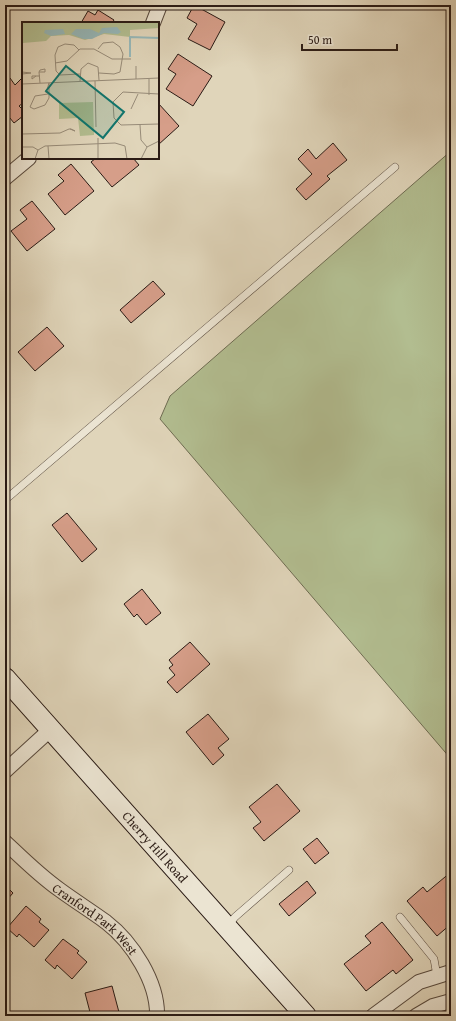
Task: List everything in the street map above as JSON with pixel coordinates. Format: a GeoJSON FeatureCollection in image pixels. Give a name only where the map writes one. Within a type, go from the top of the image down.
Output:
{"type":"FeatureCollection","features":[{"type":"Feature","properties":{"kind":"main road","name":"Cherry Hill Road"},"geometry":{"type":"LineString","coordinates":[[5,678],[306,1016]]}},
{"type":"Feature","properties":{"kind":"street"},"geometry":{"type":"LineString","coordinates":[[153,22],[160,5]]}},
{"type":"Feature","properties":{"kind":"street"},"geometry":{"type":"LineString","coordinates":[[5,178],[28,159]]}},
{"type":"Feature","properties":{"kind":"street"},"geometry":{"type":"LineString","coordinates":[[5,771],[51,729]]}},
{"type":"Feature","properties":{"kind":"street","name":"Cranford Park West"},"geometry":{"type":"LineString","coordinates":[[5,842],[59,890],[105,921],[124,939],[149,980],[155,999],[157,1016]]}},
{"type":"Feature","properties":{"kind":"street"},"geometry":{"type":"LineString","coordinates":[[373,1016],[419,982],[451,972]]}},
{"type":"Feature","properties":{"kind":"street"},"geometry":{"type":"LineString","coordinates":[[416,1016],[433,1006],[451,1001]]}},
{"type":"Feature","properties":{"kind":"lane"},"geometry":{"type":"LineString","coordinates":[[5,500],[395,168]]}},
{"type":"Feature","properties":{"kind":"lane"},"geometry":{"type":"LineString","coordinates":[[227,927],[235,917],[288,870]]}},
{"type":"Feature","properties":{"kind":"lane"},"geometry":{"type":"LineString","coordinates":[[400,918],[434,959],[437,976]]}},
{"type":"Feature","properties":{"kind":"green space"},"geometry":{"type":"Polygon","coordinates":[[[451,151],[451,759],[160,419],[170,396],[451,151]]]}},
{"type":"Feature","properties":{"kind":"building"},"geometry":{"type":"Polygon","coordinates":[[[194,5],[225,22],[210,50],[188,39],[197,24],[187,18],[194,5]]]}},
{"type":"Feature","properties":{"kind":"building"},"geometry":{"type":"Polygon","coordinates":[[[98,10],[114,20],[113,22],[82,22],[88,11],[95,15],[98,10]]]}},
{"type":"Feature","properties":{"kind":"building"},"geometry":{"type":"Polygon","coordinates":[[[178,54],[212,76],[193,106],[166,89],[176,74],[168,69],[178,54]]]}},
{"type":"Feature","properties":{"kind":"building"},"geometry":{"type":"Polygon","coordinates":[[[10,78],[15,85],[21,79],[22,80],[22,104],[19,106],[22,109],[22,117],[14,123],[5,112],[5,83],[10,78]]]}},
{"type":"Feature","properties":{"kind":"building"},"geometry":{"type":"Polygon","coordinates":[[[159,104],[179,126],[159,144],[159,104]]]}},
{"type":"Feature","properties":{"kind":"building"},"geometry":{"type":"Polygon","coordinates":[[[333,143],[347,160],[327,176],[330,179],[306,200],[296,189],[312,174],[298,159],[308,149],[316,159],[333,143]]]}},
{"type":"Feature","properties":{"kind":"building"},"geometry":{"type":"Polygon","coordinates":[[[95,159],[134,159],[139,165],[112,187],[91,162],[95,159]]]}},
{"type":"Feature","properties":{"kind":"building"},"geometry":{"type":"Polygon","coordinates":[[[71,164],[94,191],[65,215],[48,194],[64,181],[58,175],[71,164]]]}},
{"type":"Feature","properties":{"kind":"building"},"geometry":{"type":"Polygon","coordinates":[[[32,201],[55,229],[27,251],[11,231],[27,219],[20,210],[32,201]]]}},
{"type":"Feature","properties":{"kind":"building"},"geometry":{"type":"Polygon","coordinates":[[[153,281],[165,294],[131,323],[120,310],[153,281]]]}},
{"type":"Feature","properties":{"kind":"building"},"geometry":{"type":"Polygon","coordinates":[[[47,327],[64,346],[35,371],[18,352],[47,327]]]}},
{"type":"Feature","properties":{"kind":"building"},"geometry":{"type":"Polygon","coordinates":[[[67,513],[97,549],[82,562],[52,525],[67,513]]]}},
{"type":"Feature","properties":{"kind":"building"},"geometry":{"type":"Polygon","coordinates":[[[142,589],[161,613],[146,625],[137,614],[134,617],[124,604],[142,589]]]}},
{"type":"Feature","properties":{"kind":"building"},"geometry":{"type":"Polygon","coordinates":[[[190,642],[210,664],[177,693],[167,682],[175,675],[169,668],[173,665],[169,660],[190,642]]]}},
{"type":"Feature","properties":{"kind":"building"},"geometry":{"type":"Polygon","coordinates":[[[208,714],[229,739],[218,748],[224,755],[213,765],[186,732],[208,714]]]}},
{"type":"Feature","properties":{"kind":"building"},"geometry":{"type":"Polygon","coordinates":[[[277,784],[300,811],[264,841],[253,828],[261,822],[249,807],[277,784]]]}},
{"type":"Feature","properties":{"kind":"building"},"geometry":{"type":"Polygon","coordinates":[[[317,838],[329,853],[315,864],[303,849],[317,838]]]}},
{"type":"Feature","properties":{"kind":"building"},"geometry":{"type":"Polygon","coordinates":[[[451,872],[451,924],[437,936],[407,901],[423,887],[427,892],[451,872]]]}},
{"type":"Feature","properties":{"kind":"building"},"geometry":{"type":"Polygon","coordinates":[[[307,881],[316,893],[289,916],[279,904],[307,881]]]}},
{"type":"Feature","properties":{"kind":"building"},"geometry":{"type":"Polygon","coordinates":[[[5,885],[13,893],[5,902],[5,885]]]}},
{"type":"Feature","properties":{"kind":"building"},"geometry":{"type":"Polygon","coordinates":[[[26,906],[41,919],[39,922],[49,930],[34,947],[19,934],[17,937],[7,928],[26,906]]]}},
{"type":"Feature","properties":{"kind":"building"},"geometry":{"type":"Polygon","coordinates":[[[382,922],[413,960],[396,974],[393,970],[366,991],[344,964],[371,943],[365,936],[382,922]]]}},
{"type":"Feature","properties":{"kind":"building"},"geometry":{"type":"Polygon","coordinates":[[[63,939],[79,951],[77,953],[87,962],[72,979],[57,965],[55,969],[45,960],[63,939]]]}},
{"type":"Feature","properties":{"kind":"building"},"geometry":{"type":"Polygon","coordinates":[[[112,986],[120,1016],[91,1016],[85,993],[112,986]]]}}]}
